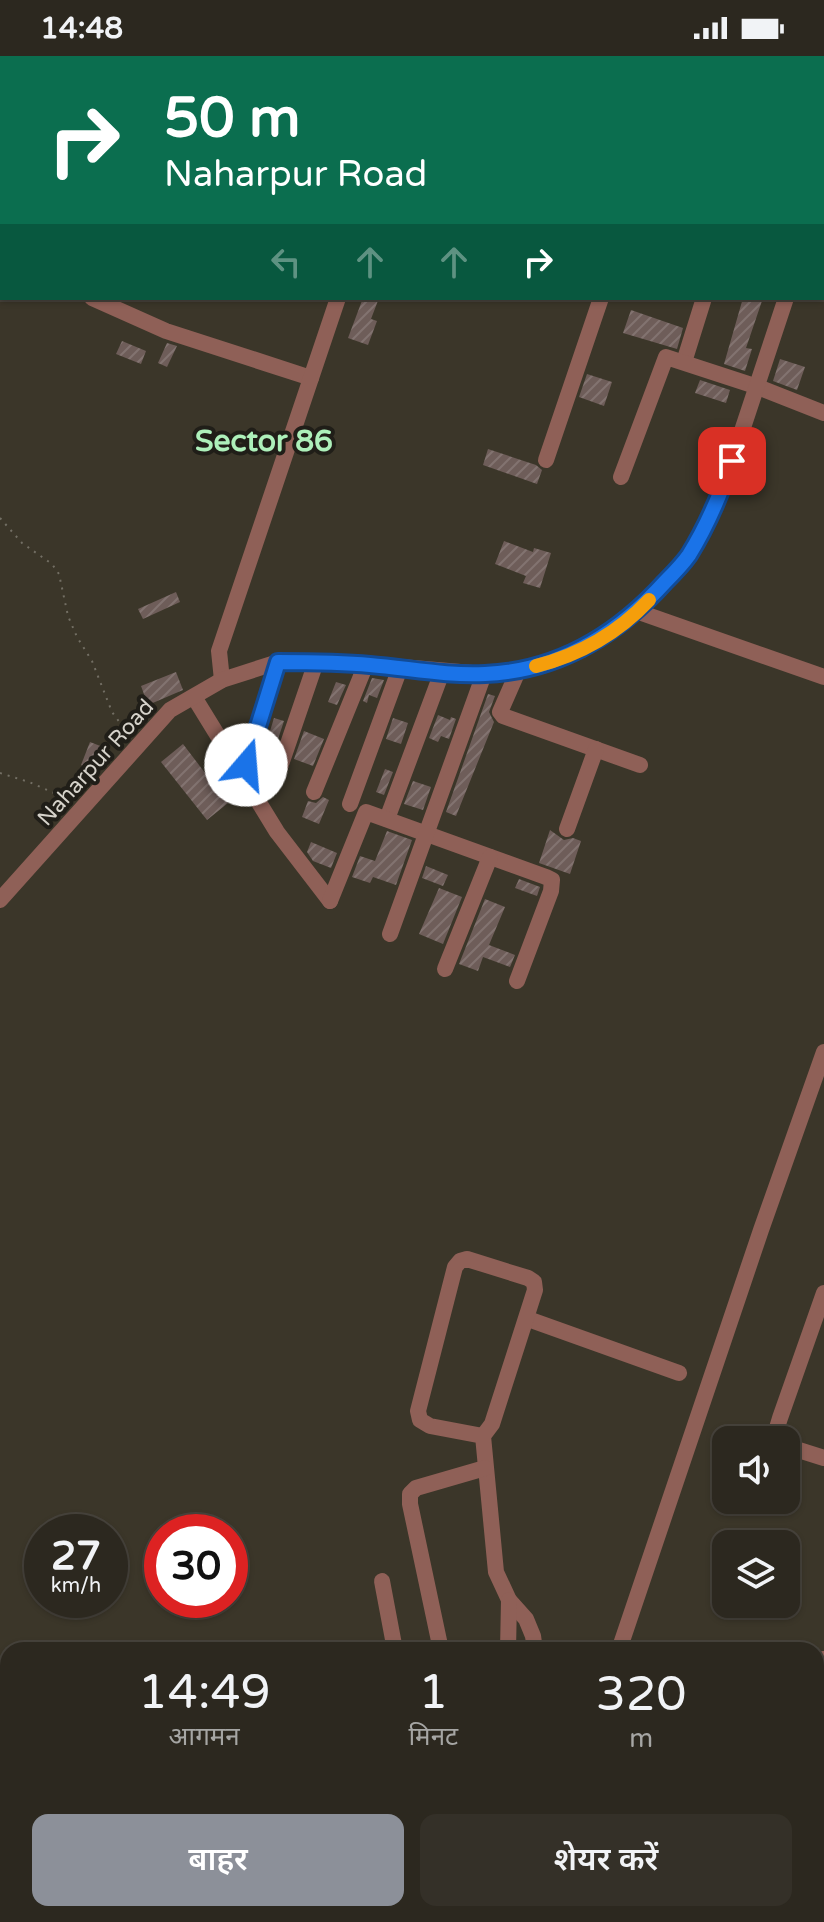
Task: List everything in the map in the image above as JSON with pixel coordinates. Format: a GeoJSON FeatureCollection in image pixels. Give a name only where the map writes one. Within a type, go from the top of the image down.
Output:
{"type":"FeatureCollection","features":[{"type":"Feature","properties":{"kind":"street"},"geometry":{"type":"LineString","coordinates":[[96,300],[166,331],[311,378]]}},
{"type":"Feature","properties":{"kind":"street"},"geometry":{"type":"LineString","coordinates":[[222,680],[219,651],[337,300]]}},
{"type":"Feature","properties":{"kind":"street"},"geometry":{"type":"LineString","coordinates":[[546,460],[600,300]]}},
{"type":"Feature","properties":{"kind":"street"},"geometry":{"type":"LineString","coordinates":[[684,362],[703,300]]}},
{"type":"Feature","properties":{"kind":"street","name":"Naharpur Road"},"geometry":{"type":"LineString","coordinates":[[0,900],[170,710],[222,680],[278,662],[366,664],[484,674],[518,671],[582,650],[607,635],[636,611],[687,558],[705,525],[724,485],[785,300]]}},
{"type":"Feature","properties":{"kind":"street"},"geometry":{"type":"LineString","coordinates":[[621,477],[663,360],[670,357],[824,413]]}},
{"type":"Feature","properties":{"kind":"street"},"geometry":{"type":"LineString","coordinates":[[636,611],[824,677]]}},
{"type":"Feature","properties":{"kind":"street"},"geometry":{"type":"LineString","coordinates":[[246,765],[278,662]]}},
{"type":"Feature","properties":{"kind":"street"},"geometry":{"type":"LineString","coordinates":[[277,776],[316,662]]}},
{"type":"Feature","properties":{"kind":"street"},"geometry":{"type":"LineString","coordinates":[[314,792],[366,664]]}},
{"type":"Feature","properties":{"kind":"street"},"geometry":{"type":"LineString","coordinates":[[350,804],[400,668]]}},
{"type":"Feature","properties":{"kind":"street"},"geometry":{"type":"LineString","coordinates":[[518,671],[501,706],[503,716],[640,765]]}},
{"type":"Feature","properties":{"kind":"street"},"geometry":{"type":"LineString","coordinates":[[387,819],[442,672]]}},
{"type":"Feature","properties":{"kind":"street"},"geometry":{"type":"LineString","coordinates":[[390,934],[484,674]]}},
{"type":"Feature","properties":{"kind":"street"},"geometry":{"type":"LineString","coordinates":[[194,697],[277,832],[330,901],[366,812],[552,880],[551,891],[517,981]]}},
{"type":"Feature","properties":{"kind":"street"},"geometry":{"type":"LineString","coordinates":[[567,829],[596,749]]}},
{"type":"Feature","properties":{"kind":"street"},"geometry":{"type":"LineString","coordinates":[[445,969],[490,857]]}},
{"type":"Feature","properties":{"kind":"street"},"geometry":{"type":"LineString","coordinates":[[622,1642],[761,1230],[819,1080],[824,1052]]}},
{"type":"Feature","properties":{"kind":"street"},"geometry":{"type":"LineString","coordinates":[[483,1436],[430,1426],[420,1420],[418,1411],[455,1267],[467,1259],[534,1282],[528,1319],[492,1424],[483,1436],[496,1572],[509,1600],[526,1619],[534,1642]]}},
{"type":"Feature","properties":{"kind":"street"},"geometry":{"type":"LineString","coordinates":[[778,1426],[824,1293]]}},
{"type":"Feature","properties":{"kind":"street"},"geometry":{"type":"LineString","coordinates":[[528,1319],[679,1373]]}},
{"type":"Feature","properties":{"kind":"street"},"geometry":{"type":"LineString","coordinates":[[800,1450],[824,1458]]}},
{"type":"Feature","properties":{"kind":"street"},"geometry":{"type":"LineString","coordinates":[[439,1642],[410,1494],[416,1488],[485,1468]]}},
{"type":"Feature","properties":{"kind":"street"},"geometry":{"type":"LineString","coordinates":[[382,1581],[393,1642]]}},
{"type":"Feature","properties":{"kind":"street"},"geometry":{"type":"LineString","coordinates":[[508,1642],[509,1600]]}},
{"type":"Feature","properties":{"kind":"path"},"geometry":{"type":"LineString","coordinates":[[0,518],[22,543],[52,564],[59,574],[68,616],[77,637],[92,661],[112,712],[136,746]]}},
{"type":"Feature","properties":{"kind":"path"},"geometry":{"type":"LineString","coordinates":[[0,773],[83,806]]}},
{"type":"Feature","properties":{"kind":"building"},"geometry":{"type":"Polygon","coordinates":[[[362,300],[378,300],[371,319],[377,321],[368,345],[348,338],[362,300]]]}},
{"type":"Feature","properties":{"kind":"building"},"geometry":{"type":"Polygon","coordinates":[[[742,300],[762,300],[746,348],[752,349],[745,371],[724,364],[742,300]]]}},
{"type":"Feature","properties":{"kind":"building"},"geometry":{"type":"Polygon","coordinates":[[[631,310],[683,328],[677,349],[623,333],[631,310]]]}},
{"type":"Feature","properties":{"kind":"building"},"geometry":{"type":"Polygon","coordinates":[[[122,341],[146,351],[141,364],[116,354],[122,341]]]}},
{"type":"Feature","properties":{"kind":"building"},"geometry":{"type":"Polygon","coordinates":[[[167,343],[177,346],[167,367],[158,363],[167,343]]]}},
{"type":"Feature","properties":{"kind":"building"},"geometry":{"type":"Polygon","coordinates":[[[780,359],[805,367],[797,390],[773,381],[780,359]]]}},
{"type":"Feature","properties":{"kind":"building"},"geometry":{"type":"Polygon","coordinates":[[[587,374],[612,382],[604,406],[579,397],[587,374]]]}},
{"type":"Feature","properties":{"kind":"building"},"geometry":{"type":"Polygon","coordinates":[[[700,380],[730,390],[726,403],[695,393],[700,380]]]}},
{"type":"Feature","properties":{"kind":"building"},"geometry":{"type":"Polygon","coordinates":[[[488,449],[536,465],[542,470],[537,484],[483,465],[488,449]]]}},
{"type":"Feature","properties":{"kind":"building"},"geometry":{"type":"Polygon","coordinates":[[[504,541],[533,552],[534,548],[551,553],[540,588],[523,583],[526,576],[495,564],[504,541]]]}},
{"type":"Feature","properties":{"kind":"building"},"geometry":{"type":"Polygon","coordinates":[[[176,592],[180,602],[143,619],[138,609],[176,592]]]}},
{"type":"Feature","properties":{"kind":"building"},"geometry":{"type":"Polygon","coordinates":[[[176,672],[183,690],[148,705],[141,686],[176,672]]]}},
{"type":"Feature","properties":{"kind":"building"},"geometry":{"type":"Polygon","coordinates":[[[372,678],[384,680],[377,698],[369,695],[367,703],[363,701],[372,678]]]}},
{"type":"Feature","properties":{"kind":"building"},"geometry":{"type":"Polygon","coordinates":[[[336,682],[346,685],[337,705],[328,702],[336,682]]]}},
{"type":"Feature","properties":{"kind":"building"},"geometry":{"type":"Polygon","coordinates":[[[488,694],[495,696],[489,712],[494,722],[456,816],[446,812],[488,694]]]}},
{"type":"Feature","properties":{"kind":"building"},"geometry":{"type":"Polygon","coordinates":[[[438,715],[456,719],[449,739],[441,736],[438,742],[429,738],[438,715]]]}},
{"type":"Feature","properties":{"kind":"building"},"geometry":{"type":"Polygon","coordinates":[[[274,718],[284,721],[272,757],[263,754],[274,718]]]}},
{"type":"Feature","properties":{"kind":"building"},"geometry":{"type":"Polygon","coordinates":[[[393,718],[408,723],[401,744],[386,739],[393,718]]]}},
{"type":"Feature","properties":{"kind":"building"},"geometry":{"type":"Polygon","coordinates":[[[304,731],[324,739],[313,766],[294,759],[304,731]]]}},
{"type":"Feature","properties":{"kind":"building"},"geometry":{"type":"Polygon","coordinates":[[[90,742],[103,747],[94,770],[81,765],[90,742]]]}},
{"type":"Feature","properties":{"kind":"building"},"geometry":{"type":"Polygon","coordinates":[[[183,744],[228,803],[207,820],[161,762],[183,744]]]}},
{"type":"Feature","properties":{"kind":"building"},"geometry":{"type":"Polygon","coordinates":[[[385,769],[393,772],[384,795],[376,792],[385,769]]]}},
{"type":"Feature","properties":{"kind":"building"},"geometry":{"type":"Polygon","coordinates":[[[413,781],[431,787],[423,810],[404,804],[413,781]]]}},
{"type":"Feature","properties":{"kind":"building"},"geometry":{"type":"Polygon","coordinates":[[[323,797],[329,800],[319,824],[302,817],[308,801],[316,803],[323,797]]]}},
{"type":"Feature","properties":{"kind":"building"},"geometry":{"type":"Polygon","coordinates":[[[550,830],[564,840],[573,838],[581,841],[570,874],[539,863],[550,830]]]}},
{"type":"Feature","properties":{"kind":"building"},"geometry":{"type":"Polygon","coordinates":[[[387,831],[412,840],[396,885],[373,877],[370,883],[352,877],[360,856],[375,861],[387,831]]]}},
{"type":"Feature","properties":{"kind":"building"},"geometry":{"type":"Polygon","coordinates":[[[311,842],[337,853],[331,868],[313,861],[307,852],[311,842]]]}},
{"type":"Feature","properties":{"kind":"building"},"geometry":{"type":"Polygon","coordinates":[[[426,866],[448,875],[443,886],[422,878],[426,866]]]}},
{"type":"Feature","properties":{"kind":"building"},"geometry":{"type":"Polygon","coordinates":[[[519,879],[540,887],[537,896],[515,888],[519,879]]]}},
{"type":"Feature","properties":{"kind":"building"},"geometry":{"type":"Polygon","coordinates":[[[439,888],[462,897],[443,944],[419,934],[439,888]]]}},
{"type":"Feature","properties":{"kind":"building"},"geometry":{"type":"Polygon","coordinates":[[[485,899],[505,907],[489,945],[515,955],[510,967],[483,957],[478,971],[459,964],[485,899]]]}},
{"type":"Feature","properties":{"kind":"slow traffic"},"geometry":{"type":"LineString","coordinates":[[536,666],[582,650],[607,635],[649,600]]}},
{"type":"Feature","properties":{"kind":"district","name":"Sector 86"},"geometry":{"type":"Point","coordinates":[264,441]}},
{"type":"Feature","properties":{"kind":"route"},"geometry":{"type":"LineString","coordinates":[[246,765],[278,662],[366,664],[484,674],[518,671],[554,661],[582,650],[607,635],[645,604],[687,558],[724,485],[732,461]]}}]}
